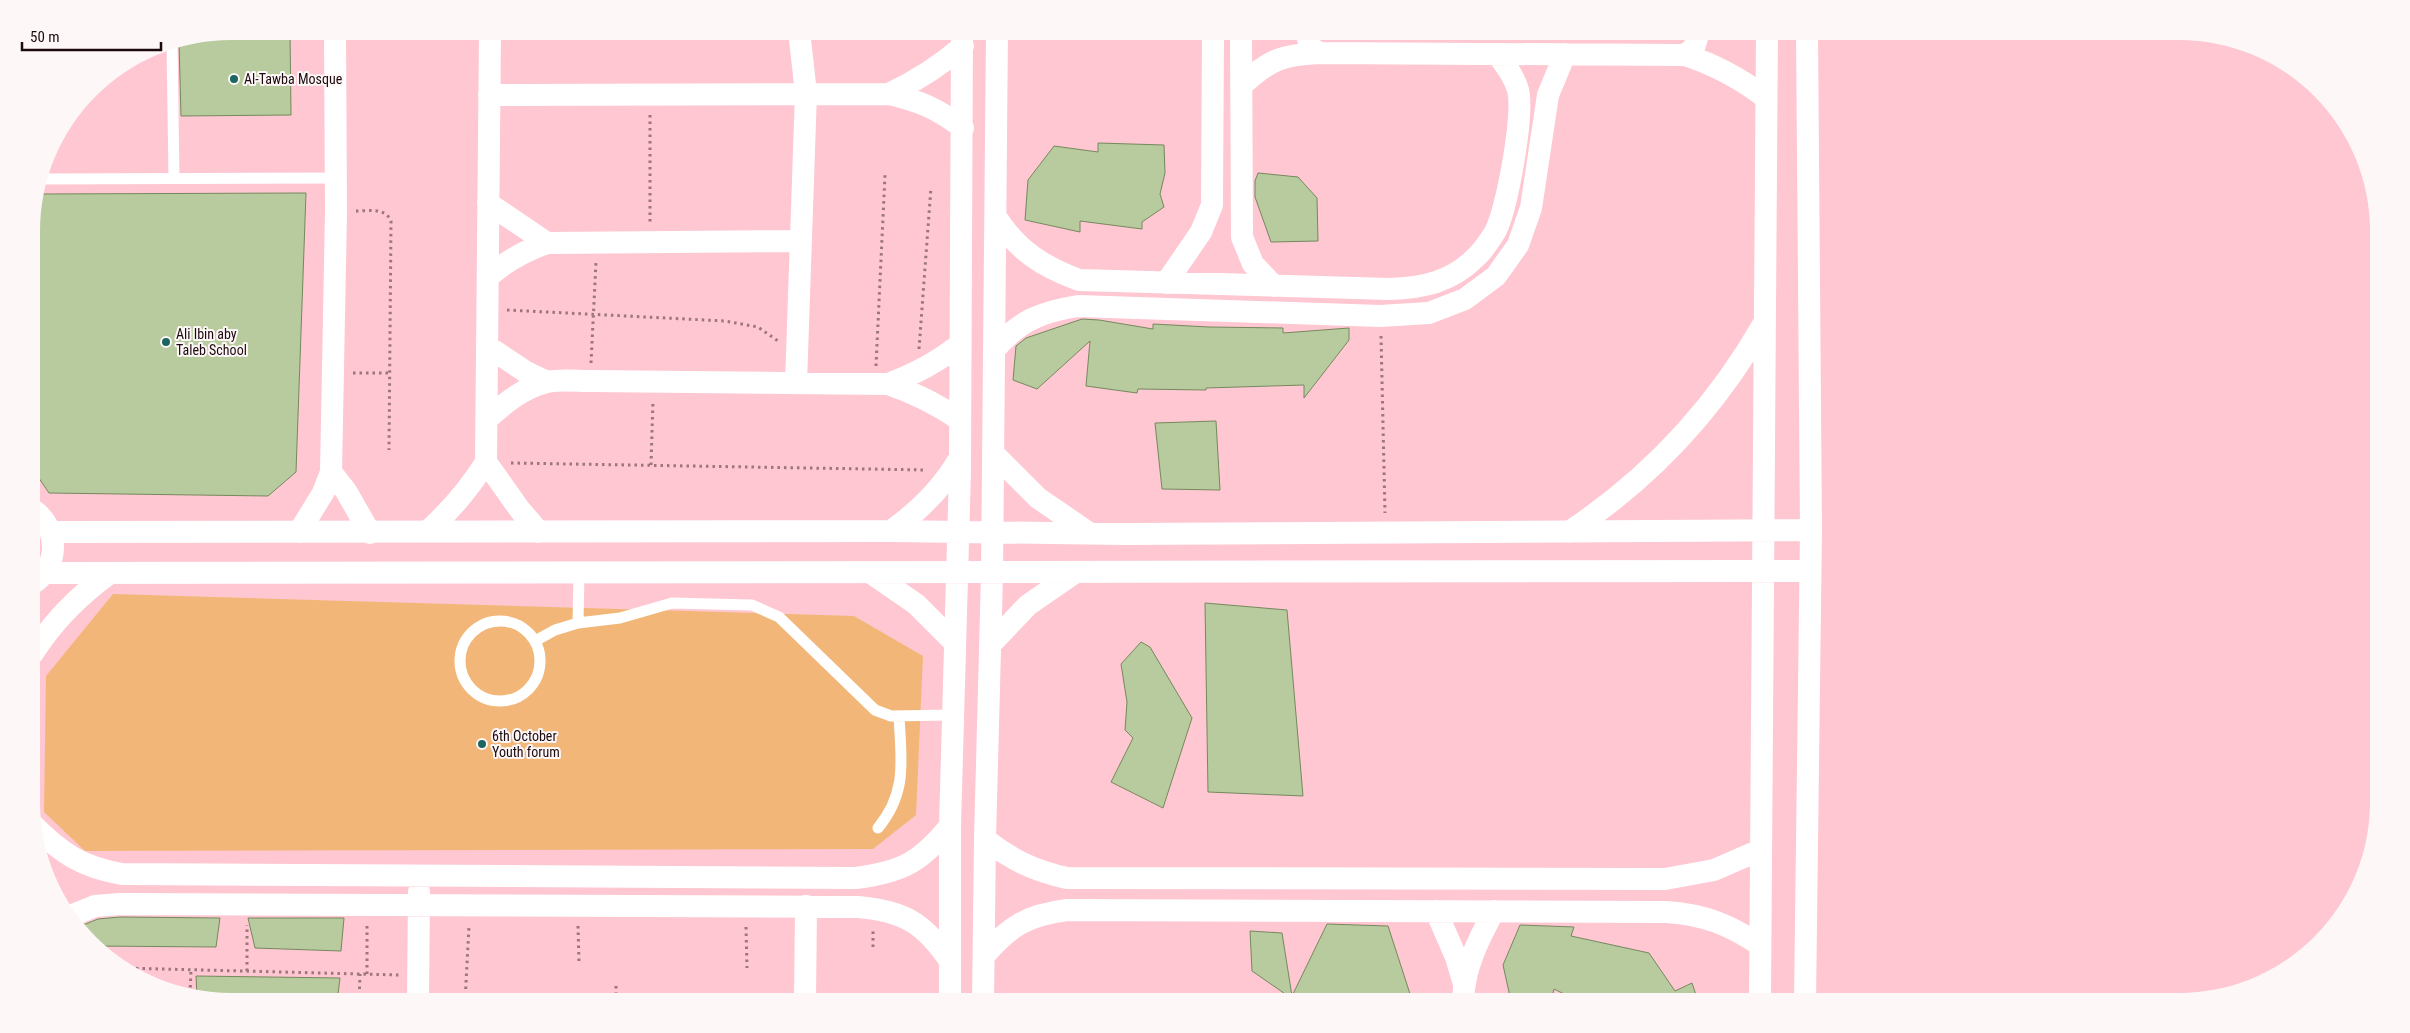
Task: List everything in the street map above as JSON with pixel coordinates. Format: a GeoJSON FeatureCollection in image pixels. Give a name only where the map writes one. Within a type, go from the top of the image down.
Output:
{"type":"FeatureCollection","features":[{"type":"Feature","properties":{"kind":"street"},"geometry":{"type":"LineString","coordinates":[[300,532],[320,500],[331,472],[336,212],[335,40]]}},
{"type":"Feature","properties":{"kind":"street"},"geometry":{"type":"LineString","coordinates":[[428,532],[470,488],[486,462],[490,40]]}},
{"type":"Feature","properties":{"kind":"street"},"geometry":{"type":"LineString","coordinates":[[796,383],[806,94],[800,40]]}},
{"type":"Feature","properties":{"kind":"street"},"geometry":{"type":"LineString","coordinates":[[889,94],[916,81],[940,65],[962,40]]}},
{"type":"Feature","properties":{"kind":"street"},"geometry":{"type":"LineString","coordinates":[[950,993],[950,826],[954,643],[959,533],[956,465],[960,420],[963,40]]}},
{"type":"Feature","properties":{"kind":"street"},"geometry":{"type":"LineString","coordinates":[[984,993],[984,838],[993,534],[997,40]]}},
{"type":"Feature","properties":{"kind":"street"},"geometry":{"type":"LineString","coordinates":[[1166,283],[1201,232],[1212,205],[1212,40]]}},
{"type":"Feature","properties":{"kind":"street"},"geometry":{"type":"LineString","coordinates":[[1241,40],[1240,208],[1242,238],[1254,264],[1274,286]]}},
{"type":"Feature","properties":{"kind":"street"},"geometry":{"type":"LineString","coordinates":[[1308,40],[1311,48],[1319,53]]}},
{"type":"Feature","properties":{"kind":"street"},"geometry":{"type":"LineString","coordinates":[[1685,55],[1694,48],[1696,40]]}},
{"type":"Feature","properties":{"kind":"street"},"geometry":{"type":"LineString","coordinates":[[1760,993],[1767,40]]}},
{"type":"Feature","properties":{"kind":"street"},"geometry":{"type":"LineString","coordinates":[[1805,993],[1811,530],[1806,40]]}},
{"type":"Feature","properties":{"kind":"street"},"geometry":{"type":"LineString","coordinates":[[1241,86],[1263,66],[1290,54],[1685,55],[1715,64],[1742,79],[1766,98]]}},
{"type":"Feature","properties":{"kind":"street"},"geometry":{"type":"LineString","coordinates":[[996,217],[1009,238],[1031,257],[1056,272],[1079,280],[1389,289],[1422,288],[1451,277],[1476,257],[1495,232],[1506,201],[1520,113],[1518,91],[1510,71],[1497,54]]}},
{"type":"Feature","properties":{"kind":"street"},"geometry":{"type":"LineString","coordinates":[[994,350],[1010,332],[1030,318],[1054,310],[1078,306],[1380,316],[1429,313],[1465,299],[1496,276],[1518,245],[1531,208],[1548,95],[1565,54]]}},
{"type":"Feature","properties":{"kind":"street"},"geometry":{"type":"LineString","coordinates":[[489,95],[889,94],[916,100],[941,112],[963,128]]}},
{"type":"Feature","properties":{"kind":"street"},"geometry":{"type":"LineString","coordinates":[[1516,134],[1520,127],[1527,124],[1535,125],[1540,131],[1541,138]]}},
{"type":"Feature","properties":{"kind":"street"},"geometry":{"type":"LineString","coordinates":[[488,203],[547,243]]}},
{"type":"Feature","properties":{"kind":"street"},"geometry":{"type":"LineString","coordinates":[[1212,205],[1216,214],[1225,218],[1234,216],[1240,208]]}},
{"type":"Feature","properties":{"kind":"street"},"geometry":{"type":"LineString","coordinates":[[488,277],[505,262],[526,250],[547,243],[800,241]]}},
{"type":"Feature","properties":{"kind":"street"},"geometry":{"type":"LineString","coordinates":[[1078,306],[1070,302],[1067,293],[1071,284],[1079,280]]}},
{"type":"Feature","properties":{"kind":"street"},"geometry":{"type":"LineString","coordinates":[[1569,532],[1640,479],[1692,428],[1732,378],[1765,322]]}},
{"type":"Feature","properties":{"kind":"street"},"geometry":{"type":"LineString","coordinates":[[882,384],[917,373],[940,360],[960,344]]}},
{"type":"Feature","properties":{"kind":"street"},"geometry":{"type":"LineString","coordinates":[[487,346],[526,372],[547,382]]}},
{"type":"Feature","properties":{"kind":"street"},"geometry":{"type":"LineString","coordinates":[[487,419],[505,403],[525,391],[547,382],[590,381],[882,384],[930,400],[960,420]]}},
{"type":"Feature","properties":{"kind":"street"},"geometry":{"type":"LineString","coordinates":[[994,454],[1038,498],[1090,534]]}},
{"type":"Feature","properties":{"kind":"street"},"geometry":{"type":"LineString","coordinates":[[486,462],[514,502],[539,532]]}},
{"type":"Feature","properties":{"kind":"street"},"geometry":{"type":"LineString","coordinates":[[891,531],[914,514],[935,494],[956,465]]}},
{"type":"Feature","properties":{"kind":"street"},"geometry":{"type":"LineString","coordinates":[[331,472],[346,491],[370,533]]}},
{"type":"Feature","properties":{"kind":"street"},"geometry":{"type":"LineString","coordinates":[[40,517],[47,523],[52,532],[54,547],[52,561],[40,576]]}},
{"type":"Feature","properties":{"kind":"street"},"geometry":{"type":"LineString","coordinates":[[52,532],[891,531],[1090,534],[1811,530]]}},
{"type":"Feature","properties":{"kind":"street"},"geometry":{"type":"LineString","coordinates":[[40,578],[110,573],[871,572],[1073,574],[1810,571]]}},
{"type":"Feature","properties":{"kind":"street"},"geometry":{"type":"LineString","coordinates":[[871,572],[916,604],[954,643]]}},
{"type":"Feature","properties":{"kind":"street"},"geometry":{"type":"LineString","coordinates":[[40,643],[64,610],[86,590],[110,573]]}},
{"type":"Feature","properties":{"kind":"street"},"geometry":{"type":"LineString","coordinates":[[990,644],[1028,605],[1073,574]]}},
{"type":"Feature","properties":{"kind":"street"},"geometry":{"type":"LineString","coordinates":[[43,835],[71,859],[96,870],[122,874],[856,878],[884,874],[910,864],[932,847],[950,826]]}},
{"type":"Feature","properties":{"kind":"street"},"geometry":{"type":"LineString","coordinates":[[984,838],[1022,865],[1066,878],[1665,879],[1714,870],[1760,850]]}},
{"type":"Feature","properties":{"kind":"street"},"geometry":{"type":"LineString","coordinates":[[418,993],[419,876]]}},
{"type":"Feature","properties":{"kind":"street"},"geometry":{"type":"LineString","coordinates":[[1066,878],[1067,910]]}},
{"type":"Feature","properties":{"kind":"street"},"geometry":{"type":"LineString","coordinates":[[1665,879],[1667,912]]}},
{"type":"Feature","properties":{"kind":"street"},"geometry":{"type":"LineString","coordinates":[[76,914],[95,906],[120,904],[858,907],[886,910],[912,921],[934,938],[950,961]]}},
{"type":"Feature","properties":{"kind":"street"},"geometry":{"type":"LineString","coordinates":[[805,993],[806,906]]}},
{"type":"Feature","properties":{"kind":"street"},"geometry":{"type":"LineString","coordinates":[[984,956],[1000,937],[1020,923],[1043,913],[1067,910],[1667,912],[1692,914],[1716,920],[1760,945]]}},
{"type":"Feature","properties":{"kind":"street"},"geometry":{"type":"LineString","coordinates":[[1436,911],[1450,941],[1463,991]]}},
{"type":"Feature","properties":{"kind":"street"},"geometry":{"type":"LineString","coordinates":[[1463,991],[1482,933],[1494,911]]}},
{"type":"Feature","properties":{"kind":"lane"},"geometry":{"type":"LineString","coordinates":[[172,49],[174,178]]}},
{"type":"Feature","properties":{"kind":"lane"},"geometry":{"type":"LineString","coordinates":[[47,179],[335,178]]}},
{"type":"Feature","properties":{"kind":"lane"},"geometry":{"type":"LineString","coordinates":[[578,623],[579,573]]}},
{"type":"Feature","properties":{"kind":"lane"},"geometry":{"type":"LineString","coordinates":[[535,641],[555,630],[578,623],[620,618],[672,602],[752,605],[778,617],[875,710],[883,714],[899,716],[953,715]]}},
{"type":"Feature","properties":{"kind":"lane"},"geometry":{"type":"LineString","coordinates":[[500,620],[511,622],[529,632],[535,641],[541,661],[540,671],[533,685],[521,696],[511,700],[490,700],[472,690],[462,672],[461,650],[472,632],[480,626],[500,620]]}},
{"type":"Feature","properties":{"kind":"lane"},"geometry":{"type":"LineString","coordinates":[[878,828],[893,807],[901,783],[899,716]]}},
{"type":"Feature","properties":{"kind":"path"},"geometry":{"type":"LineString","coordinates":[[650,94],[650,242]]}},
{"type":"Feature","properties":{"kind":"path"},"geometry":{"type":"LineString","coordinates":[[882,384],[885,175]]}},
{"type":"Feature","properties":{"kind":"path"},"geometry":{"type":"LineString","coordinates":[[917,373],[931,187]]}},
{"type":"Feature","properties":{"kind":"path"},"geometry":{"type":"LineString","coordinates":[[336,212],[383,212],[388,215],[391,222],[389,450]]}},
{"type":"Feature","properties":{"kind":"path"},"geometry":{"type":"LineString","coordinates":[[590,381],[597,242]]}},
{"type":"Feature","properties":{"kind":"path"},"geometry":{"type":"LineString","coordinates":[[488,310],[725,321],[758,327],[797,354]]}},
{"type":"Feature","properties":{"kind":"path"},"geometry":{"type":"LineString","coordinates":[[1380,316],[1386,533]]}},
{"type":"Feature","properties":{"kind":"path"},"geometry":{"type":"LineString","coordinates":[[333,374],[390,373]]}},
{"type":"Feature","properties":{"kind":"path"},"geometry":{"type":"LineString","coordinates":[[650,465],[654,382]]}},
{"type":"Feature","properties":{"kind":"path"},"geometry":{"type":"LineString","coordinates":[[486,462],[650,465],[956,465]]}},
{"type":"Feature","properties":{"kind":"path"},"geometry":{"type":"LineString","coordinates":[[247,904],[247,971]]}},
{"type":"Feature","properties":{"kind":"path"},"geometry":{"type":"LineString","coordinates":[[366,974],[367,905]]}},
{"type":"Feature","properties":{"kind":"path"},"geometry":{"type":"LineString","coordinates":[[466,993],[470,905]]}},
{"type":"Feature","properties":{"kind":"path"},"geometry":{"type":"LineString","coordinates":[[577,906],[579,962]]}},
{"type":"Feature","properties":{"kind":"path"},"geometry":{"type":"LineString","coordinates":[[746,906],[747,968]]}},
{"type":"Feature","properties":{"kind":"path"},"geometry":{"type":"LineString","coordinates":[[138,968],[418,976]]}},
{"type":"Feature","properties":{"kind":"path"},"geometry":{"type":"LineString","coordinates":[[190,989],[191,970]]}},
{"type":"Feature","properties":{"kind":"path"},"geometry":{"type":"LineString","coordinates":[[359,993],[360,974]]}},
{"type":"Feature","properties":{"kind":"path"},"geometry":{"type":"LineString","coordinates":[[616,986],[616,993]]}},
{"type":"Feature","properties":{"kind":"shaded area","name":"6th October Youth forum"},"geometry":{"type":"Polygon","coordinates":[[[113,594],[854,616],[923,656],[916,815],[873,849],[85,851],[44,812],[46,676],[113,594]]]}},
{"type":"Feature","properties":{"kind":"building","name":"Al-Tawba Mosque"},"geometry":{"type":"Polygon","coordinates":[[[218,40],[290,40],[291,115],[181,116],[179,47],[218,40]]]}},
{"type":"Feature","properties":{"kind":"building"},"geometry":{"type":"Polygon","coordinates":[[[1098,143],[1164,145],[1165,173],[1160,194],[1164,207],[1142,222],[1142,229],[1080,221],[1080,232],[1025,220],[1028,180],[1054,146],[1098,152],[1098,143]]]}},
{"type":"Feature","properties":{"kind":"building"},"geometry":{"type":"Polygon","coordinates":[[[1258,173],[1298,177],[1317,198],[1318,241],[1271,242],[1255,197],[1255,181],[1258,173]]]}},
{"type":"Feature","properties":{"kind":"building","name":"Ali Ibin aby Taleb School"},"geometry":{"type":"Polygon","coordinates":[[[306,193],[296,472],[268,496],[49,493],[40,480],[40,218],[44,194],[306,193]]]}},
{"type":"Feature","properties":{"kind":"building"},"geometry":{"type":"Polygon","coordinates":[[[1082,319],[1153,329],[1153,324],[1283,328],[1283,333],[1349,328],[1349,340],[1304,398],[1304,385],[1206,388],[1206,390],[1138,389],[1137,393],[1086,386],[1090,341],[1037,389],[1013,380],[1016,346],[1026,338],[1082,319]]]}},
{"type":"Feature","properties":{"kind":"building"},"geometry":{"type":"Polygon","coordinates":[[[1216,421],[1220,490],[1162,489],[1155,423],[1216,421]]]}},
{"type":"Feature","properties":{"kind":"building"},"geometry":{"type":"Polygon","coordinates":[[[1205,603],[1287,610],[1303,796],[1208,792],[1205,603]]]}},
{"type":"Feature","properties":{"kind":"building"},"geometry":{"type":"Polygon","coordinates":[[[1141,642],[1150,647],[1192,718],[1163,808],[1111,782],[1133,738],[1125,730],[1127,702],[1121,664],[1141,642]]]}},
{"type":"Feature","properties":{"kind":"building"},"geometry":{"type":"Polygon","coordinates":[[[120,917],[220,918],[216,947],[105,946],[84,925],[98,919],[120,917]]]}},
{"type":"Feature","properties":{"kind":"building"},"geometry":{"type":"Polygon","coordinates":[[[248,918],[344,918],[341,951],[255,948],[248,918]]]}},
{"type":"Feature","properties":{"kind":"building"},"geometry":{"type":"Polygon","coordinates":[[[1327,924],[1388,926],[1410,993],[1293,993],[1327,924]]]}},
{"type":"Feature","properties":{"kind":"building"},"geometry":{"type":"Polygon","coordinates":[[[1520,925],[1574,927],[1571,936],[1649,953],[1675,991],[1692,983],[1695,993],[1562,993],[1554,989],[1553,993],[1509,993],[1503,965],[1520,925]]]}},
{"type":"Feature","properties":{"kind":"building"},"geometry":{"type":"Polygon","coordinates":[[[1250,931],[1282,933],[1292,993],[1284,993],[1252,971],[1250,931]]]}},
{"type":"Feature","properties":{"kind":"building"},"geometry":{"type":"Polygon","coordinates":[[[196,976],[340,978],[338,993],[218,993],[197,990],[196,976]]]}},
{"type":"Feature","properties":{"kind":"place","name":"Al-Tawba Mosque"},"geometry":{"type":"Point","coordinates":[234,79]}},
{"type":"Feature","properties":{"kind":"place","name":"Ali Ibin aby Taleb School"},"geometry":{"type":"Point","coordinates":[166,342]}},
{"type":"Feature","properties":{"kind":"place","name":"6th October Youth forum"},"geometry":{"type":"Point","coordinates":[482,744]}}]}
